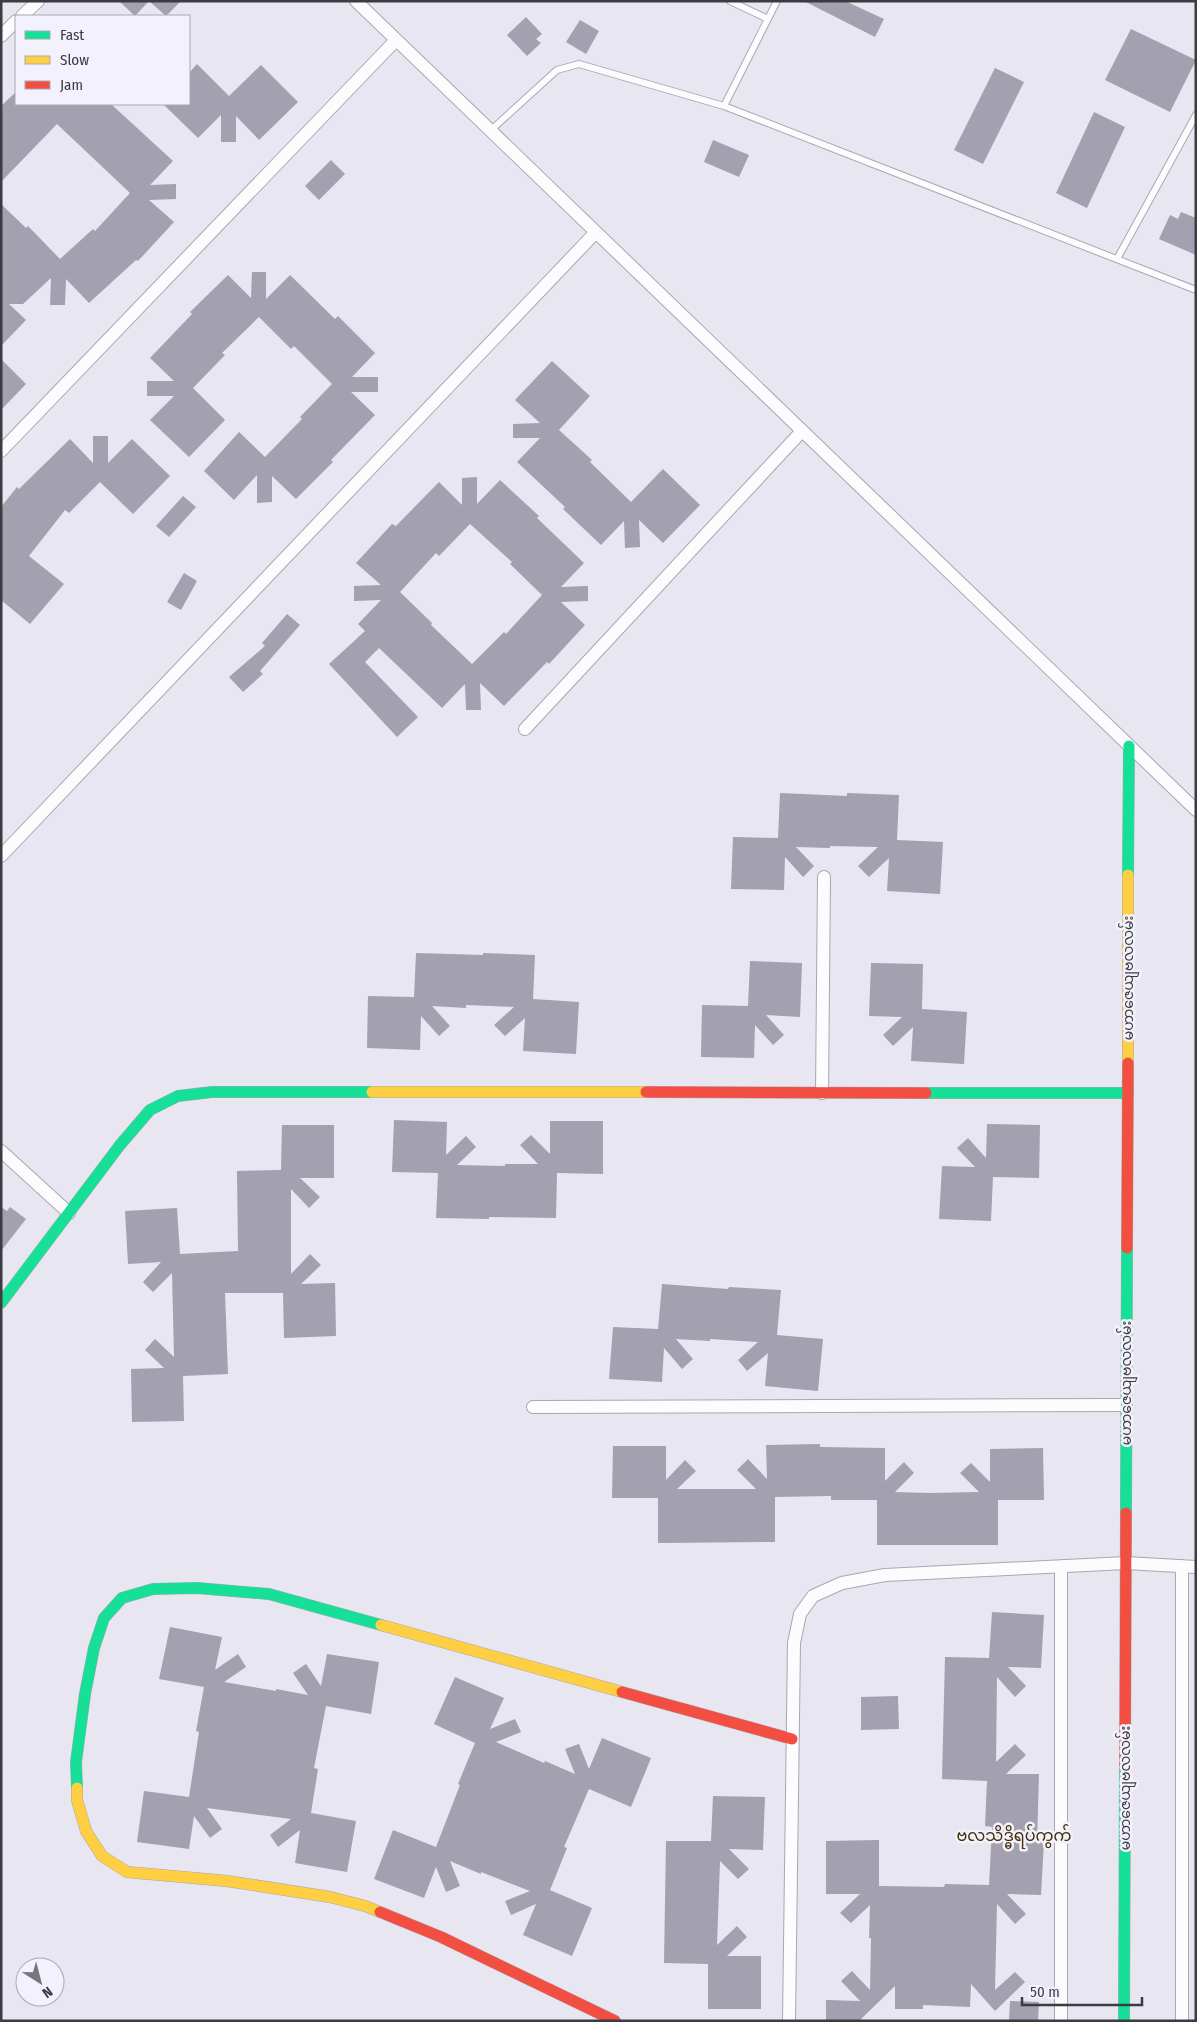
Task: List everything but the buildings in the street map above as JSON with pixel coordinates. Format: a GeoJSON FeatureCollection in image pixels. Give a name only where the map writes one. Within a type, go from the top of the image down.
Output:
{"type":"FeatureCollection","features":[{"type":"Feature","properties":{"kind":"street"},"geometry":{"type":"LineString","coordinates":[[23,15],[38,1]]}},
{"type":"Feature","properties":{"kind":"street"},"geometry":{"type":"LineString","coordinates":[[356,1],[1196,810]]}},
{"type":"Feature","properties":{"kind":"street"},"geometry":{"type":"LineString","coordinates":[[1,36],[15,22]]}},
{"type":"Feature","properties":{"kind":"street"},"geometry":{"type":"LineString","coordinates":[[1,451],[396,40]]}},
{"type":"Feature","properties":{"kind":"street"},"geometry":{"type":"LineString","coordinates":[[1,856],[596,232]]}},
{"type":"Feature","properties":{"kind":"street"},"geometry":{"type":"LineString","coordinates":[[525,728],[802,431]]}},
{"type":"Feature","properties":{"kind":"street","name":"မဟာဇေယျဗလလမ်း"},"geometry":{"type":"LineString","coordinates":[[1124,2021],[1129,746]]}},
{"type":"Feature","properties":{"kind":"street"},"geometry":{"type":"LineString","coordinates":[[822,1093],[824,877]]}},
{"type":"Feature","properties":{"kind":"street"},"geometry":{"type":"LineString","coordinates":[[1,1303],[120,1144],[150,1110],[178,1096],[212,1092],[1128,1093]]}},
{"type":"Feature","properties":{"kind":"street"},"geometry":{"type":"LineString","coordinates":[[1,1151],[69,1213]]}},
{"type":"Feature","properties":{"kind":"street"},"geometry":{"type":"LineString","coordinates":[[532,1407],[1126,1405]]}},
{"type":"Feature","properties":{"kind":"street"},"geometry":{"type":"LineString","coordinates":[[789,2021],[794,1643],[800,1614],[813,1596],[842,1583],[885,1575],[1126,1563],[1196,1567]]}},
{"type":"Feature","properties":{"kind":"street"},"geometry":{"type":"LineString","coordinates":[[1061,1566],[1062,2021]]}},
{"type":"Feature","properties":{"kind":"street"},"geometry":{"type":"LineString","coordinates":[[1182,1566],[1182,2021]]}},
{"type":"Feature","properties":{"kind":"street"},"geometry":{"type":"LineString","coordinates":[[615,2021],[441,1938],[365,1906],[330,1897],[227,1881],[128,1872],[102,1856],[86,1831],[76,1800],[76,1762],[85,1694],[94,1648],[104,1618],[122,1598],[153,1589],[197,1588],[269,1594],[792,1740]]}},
{"type":"Feature","properties":{"kind":"lane"},"geometry":{"type":"LineString","coordinates":[[730,1],[768,19]]}},
{"type":"Feature","properties":{"kind":"lane"},"geometry":{"type":"LineString","coordinates":[[724,106],[777,1]]}},
{"type":"Feature","properties":{"kind":"lane"},"geometry":{"type":"LineString","coordinates":[[490,131],[556,70],[579,64],[724,106],[1196,290]]}},
{"type":"Feature","properties":{"kind":"lane"},"geometry":{"type":"LineString","coordinates":[[1117,259],[1196,115]]}},
{"type":"Feature","properties":{"kind":"traffic: fast"},"geometry":{"type":"LineString","coordinates":[[1128,875],[1129,746]]}},
{"type":"Feature","properties":{"kind":"traffic: fast"},"geometry":{"type":"LineString","coordinates":[[1,1303],[120,1145],[150,1110],[178,1096],[212,1092],[372,1092]]}},
{"type":"Feature","properties":{"kind":"traffic: fast"},"geometry":{"type":"LineString","coordinates":[[926,1093],[1128,1093]]}},
{"type":"Feature","properties":{"kind":"traffic: fast"},"geometry":{"type":"LineString","coordinates":[[1126,1513],[1127,1248]]}},
{"type":"Feature","properties":{"kind":"traffic: fast"},"geometry":{"type":"LineString","coordinates":[[77,1788],[76,1762],[85,1694],[94,1648],[104,1618],[122,1598],[153,1589],[197,1588],[269,1594],[381,1625]]}},
{"type":"Feature","properties":{"kind":"traffic: fast"},"geometry":{"type":"LineString","coordinates":[[1124,2021],[1125,1767]]}},
{"type":"Feature","properties":{"kind":"traffic: slow"},"geometry":{"type":"LineString","coordinates":[[1128,875],[1128,1063]]}},
{"type":"Feature","properties":{"kind":"traffic: slow"},"geometry":{"type":"LineString","coordinates":[[372,1092],[646,1092]]}},
{"type":"Feature","properties":{"kind":"traffic: slow"},"geometry":{"type":"LineString","coordinates":[[381,1625],[622,1692]]}},
{"type":"Feature","properties":{"kind":"traffic: slow"},"geometry":{"type":"LineString","coordinates":[[77,1788],[77,1800],[86,1831],[102,1856],[127,1872],[227,1881],[330,1897],[380,1912]]}},
{"type":"Feature","properties":{"kind":"traffic: jam"},"geometry":{"type":"LineString","coordinates":[[1127,1248],[1128,1063]]}},
{"type":"Feature","properties":{"kind":"traffic: jam"},"geometry":{"type":"LineString","coordinates":[[646,1092],[926,1093]]}},
{"type":"Feature","properties":{"kind":"traffic: jam"},"geometry":{"type":"LineString","coordinates":[[1125,1767],[1126,1513]]}},
{"type":"Feature","properties":{"kind":"traffic: jam"},"geometry":{"type":"LineString","coordinates":[[622,1692],[792,1739]]}},
{"type":"Feature","properties":{"kind":"traffic: jam"},"geometry":{"type":"LineString","coordinates":[[380,1912],[441,1937],[615,2021]]}},
{"type":"Feature","properties":{"kind":"district","name":"ဗလသိဒ္ဓိရပ်ကွက်"},"geometry":{"type":"Point","coordinates":[1014,1835]}}]}
